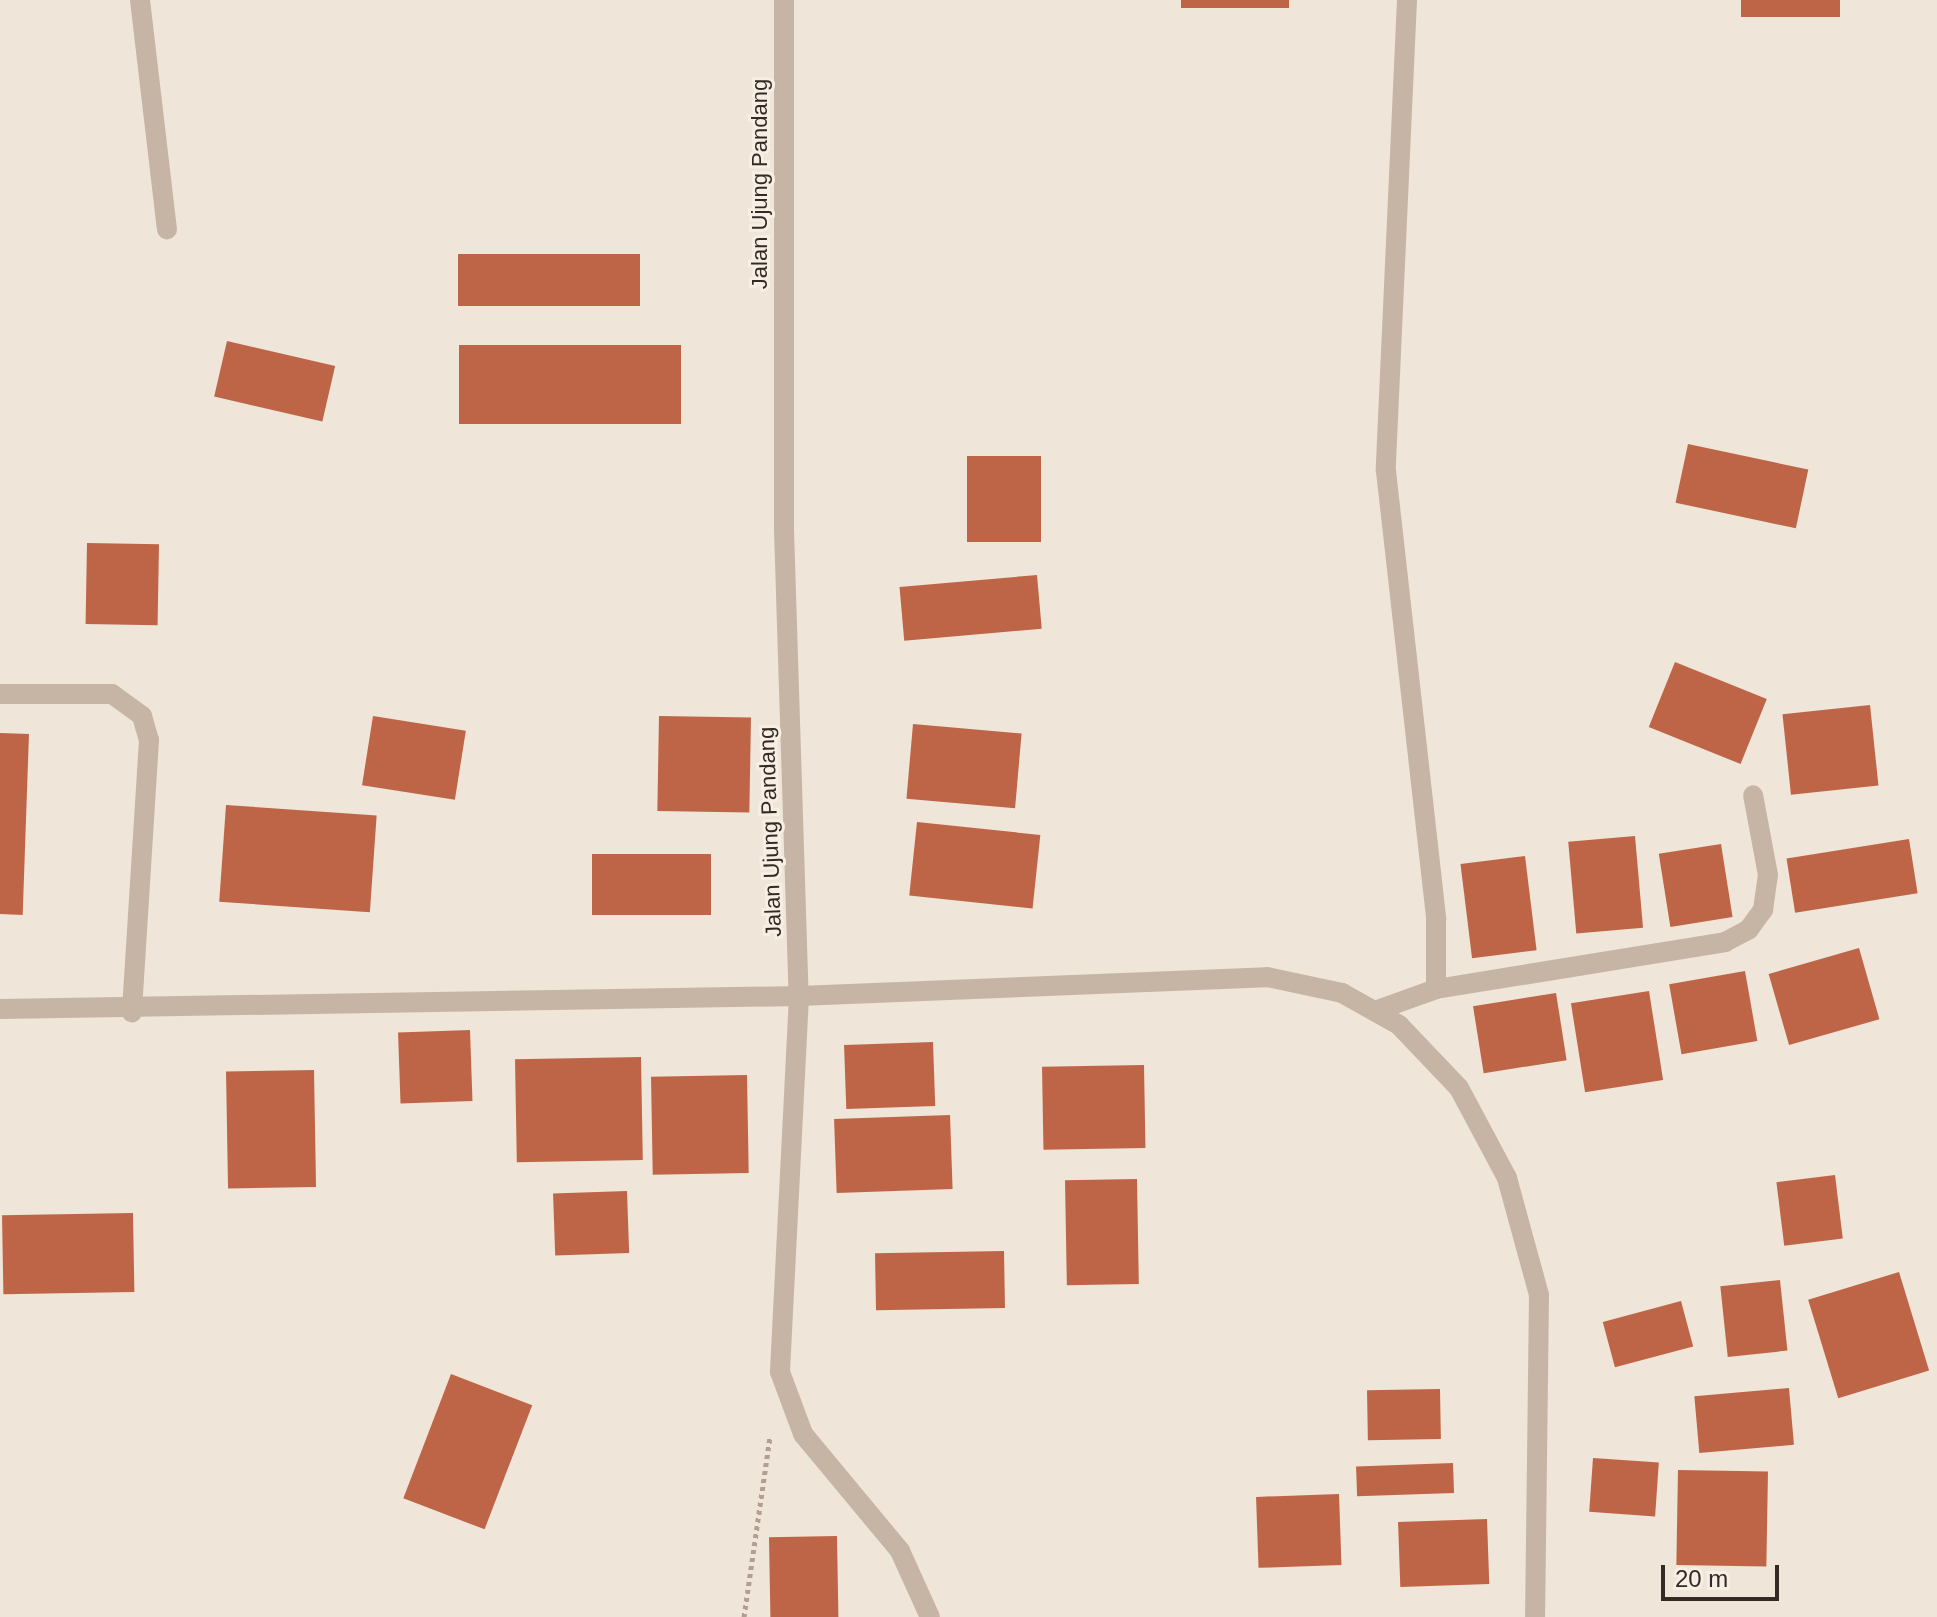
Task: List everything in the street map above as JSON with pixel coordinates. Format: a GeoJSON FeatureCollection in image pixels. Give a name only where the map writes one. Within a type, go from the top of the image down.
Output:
{"type":"FeatureCollection","features":[{"type":"Feature","properties":{"kind":"street"},"geometry":{"type":"LineString","coordinates":[[140,0],[167,229]]}},
{"type":"Feature","properties":{"kind":"street","name":"Jalan Ujung Pandang"},"geometry":{"type":"LineString","coordinates":[[784,0],[784,530],[799,996],[780,1372],[803,1434],[900,1551],[930,1617]]}},
{"type":"Feature","properties":{"kind":"street"},"geometry":{"type":"LineString","coordinates":[[1407,0],[1386,471],[1436,919],[1436,989]]}},
{"type":"Feature","properties":{"kind":"street"},"geometry":{"type":"LineString","coordinates":[[0,694],[112,694],[142,716],[149,740],[132,1012]]}},
{"type":"Feature","properties":{"kind":"street"},"geometry":{"type":"LineString","coordinates":[[1375,1011],[1436,989],[1725,942],[1749,929],[1763,910],[1768,875],[1753,795]]}},
{"type":"Feature","properties":{"kind":"street"},"geometry":{"type":"LineString","coordinates":[[0,1009],[132,1012],[799,996],[1267,977],[1342,993],[1399,1025],[1459,1088],[1507,1178],[1539,1295],[1535,1617]]}},
{"type":"Feature","properties":{"kind":"path"},"geometry":{"type":"LineString","coordinates":[[744,1617],[780,1372]]}},
{"type":"Feature","properties":{"kind":"building"},"geometry":{"type":"Polygon","coordinates":[[[1181,0],[1289,0],[1289,8],[1181,8],[1181,0]]]}},
{"type":"Feature","properties":{"kind":"building"},"geometry":{"type":"Polygon","coordinates":[[[1741,0],[1840,0],[1840,17],[1741,17],[1741,0]]]}},
{"type":"Feature","properties":{"kind":"building"},"geometry":{"type":"Polygon","coordinates":[[[458,254],[640,254],[640,306],[458,306],[458,254]]]}},
{"type":"Feature","properties":{"kind":"building"},"geometry":{"type":"Polygon","coordinates":[[[227,341],[335,366],[322,422],[214,397],[227,341]]]}},
{"type":"Feature","properties":{"kind":"building"},"geometry":{"type":"Polygon","coordinates":[[[459,345],[681,345],[681,424],[459,424],[459,345]]]}},
{"type":"Feature","properties":{"kind":"building"},"geometry":{"type":"Polygon","coordinates":[[[1688,444],[1808,470],[1796,528],[1676,503],[1688,444]]]}},
{"type":"Feature","properties":{"kind":"building"},"geometry":{"type":"Polygon","coordinates":[[[967,456],[1041,456],[1041,542],[967,542],[967,456]]]}},
{"type":"Feature","properties":{"kind":"building"},"geometry":{"type":"Polygon","coordinates":[[[87,543],[159,544],[158,625],[86,624],[87,543]]]}},
{"type":"Feature","properties":{"kind":"building"},"geometry":{"type":"Polygon","coordinates":[[[1037,575],[1042,629],[904,641],[900,587],[1037,575]]]}},
{"type":"Feature","properties":{"kind":"building"},"geometry":{"type":"Polygon","coordinates":[[[1675,662],[1767,699],[1741,764],[1649,727],[1675,662]]]}},
{"type":"Feature","properties":{"kind":"building"},"geometry":{"type":"Polygon","coordinates":[[[1870,705],[1878,786],[1791,795],[1782,714],[1870,705]]]}},
{"type":"Feature","properties":{"kind":"building"},"geometry":{"type":"Polygon","coordinates":[[[373,716],[466,731],[455,800],[362,785],[373,716]]]}},
{"type":"Feature","properties":{"kind":"building"},"geometry":{"type":"Polygon","coordinates":[[[659,716],[751,718],[749,813],[657,811],[659,716]]]}},
{"type":"Feature","properties":{"kind":"building"},"geometry":{"type":"Polygon","coordinates":[[[913,724],[1022,733],[1015,808],[906,799],[913,724]]]}},
{"type":"Feature","properties":{"kind":"building"},"geometry":{"type":"Polygon","coordinates":[[[0,733],[29,734],[23,915],[0,914],[0,733]]]}},
{"type":"Feature","properties":{"kind":"building"},"geometry":{"type":"Polygon","coordinates":[[[226,805],[377,816],[370,912],[219,902],[226,805]]]}},
{"type":"Feature","properties":{"kind":"building"},"geometry":{"type":"Polygon","coordinates":[[[917,822],[1040,835],[1033,909],[909,896],[917,822]]]}},
{"type":"Feature","properties":{"kind":"building"},"geometry":{"type":"Polygon","coordinates":[[[1635,836],[1643,928],[1576,933],[1568,842],[1635,836]]]}},
{"type":"Feature","properties":{"kind":"building"},"geometry":{"type":"Polygon","coordinates":[[[1909,839],[1918,893],[1795,913],[1787,858],[1909,839]]]}},
{"type":"Feature","properties":{"kind":"building"},"geometry":{"type":"Polygon","coordinates":[[[1721,844],[1733,917],[1670,927],[1659,854],[1721,844]]]}},
{"type":"Feature","properties":{"kind":"building"},"geometry":{"type":"Polygon","coordinates":[[[592,854],[711,854],[711,915],[592,915],[592,854]]]}},
{"type":"Feature","properties":{"kind":"building"},"geometry":{"type":"Polygon","coordinates":[[[1525,856],[1537,950],[1472,958],[1460,864],[1525,856]]]}},
{"type":"Feature","properties":{"kind":"building"},"geometry":{"type":"Polygon","coordinates":[[[1859,948],[1879,1019],[1789,1045],[1769,974],[1859,948]]]}},
{"type":"Feature","properties":{"kind":"building"},"geometry":{"type":"Polygon","coordinates":[[[1745,971],[1757,1041],[1681,1054],[1669,984],[1745,971]]]}},
{"type":"Feature","properties":{"kind":"building"},"geometry":{"type":"Polygon","coordinates":[[[1649,991],[1663,1080],[1585,1092],[1571,1003],[1649,991]]]}},
{"type":"Feature","properties":{"kind":"building"},"geometry":{"type":"Polygon","coordinates":[[[1556,993],[1567,1060],[1484,1073],[1473,1006],[1556,993]]]}},
{"type":"Feature","properties":{"kind":"building"},"geometry":{"type":"Polygon","coordinates":[[[470,1030],[472,1101],[401,1103],[398,1033],[470,1030]]]}},
{"type":"Feature","properties":{"kind":"building"},"geometry":{"type":"Polygon","coordinates":[[[933,1042],[935,1106],[846,1109],[844,1045],[933,1042]]]}},
{"type":"Feature","properties":{"kind":"building"},"geometry":{"type":"Polygon","coordinates":[[[641,1057],[643,1160],[517,1162],[515,1059],[641,1057]]]}},
{"type":"Feature","properties":{"kind":"building"},"geometry":{"type":"Polygon","coordinates":[[[1144,1065],[1145,1148],[1043,1150],[1042,1067],[1144,1065]]]}},
{"type":"Feature","properties":{"kind":"building"},"geometry":{"type":"Polygon","coordinates":[[[314,1070],[316,1187],[228,1189],[226,1072],[314,1070]]]}},
{"type":"Feature","properties":{"kind":"building"},"geometry":{"type":"Polygon","coordinates":[[[747,1075],[749,1173],[653,1175],[651,1077],[747,1075]]]}},
{"type":"Feature","properties":{"kind":"building"},"geometry":{"type":"Polygon","coordinates":[[[950,1115],[953,1189],[837,1193],[834,1119],[950,1115]]]}},
{"type":"Feature","properties":{"kind":"building"},"geometry":{"type":"Polygon","coordinates":[[[1835,1175],[1843,1239],[1784,1246],[1776,1182],[1835,1175]]]}},
{"type":"Feature","properties":{"kind":"building"},"geometry":{"type":"Polygon","coordinates":[[[1137,1179],[1139,1284],[1067,1285],[1065,1180],[1137,1179]]]}},
{"type":"Feature","properties":{"kind":"building"},"geometry":{"type":"Polygon","coordinates":[[[627,1191],[629,1253],[555,1256],[553,1194],[627,1191]]]}},
{"type":"Feature","properties":{"kind":"building"},"geometry":{"type":"Polygon","coordinates":[[[133,1213],[134,1292],[3,1294],[2,1215],[133,1213]]]}},
{"type":"Feature","properties":{"kind":"building"},"geometry":{"type":"Polygon","coordinates":[[[1004,1251],[1005,1308],[876,1310],[875,1253],[1004,1251]]]}},
{"type":"Feature","properties":{"kind":"building"},"geometry":{"type":"Polygon","coordinates":[[[1899,1272],[1929,1370],[1838,1398],[1808,1300],[1899,1272]]]}},
{"type":"Feature","properties":{"kind":"building"},"geometry":{"type":"Polygon","coordinates":[[[1780,1280],[1787,1351],[1728,1357],[1720,1286],[1780,1280]]]}},
{"type":"Feature","properties":{"kind":"building"},"geometry":{"type":"Polygon","coordinates":[[[1681,1301],[1693,1346],[1615,1367],[1603,1322],[1681,1301]]]}},
{"type":"Feature","properties":{"kind":"building"},"geometry":{"type":"Polygon","coordinates":[[[451,1374],[532,1405],[485,1529],[403,1498],[451,1374]]]}},
{"type":"Feature","properties":{"kind":"building"},"geometry":{"type":"Polygon","coordinates":[[[1789,1388],[1794,1445],[1699,1453],[1694,1396],[1789,1388]]]}},
{"type":"Feature","properties":{"kind":"building"},"geometry":{"type":"Polygon","coordinates":[[[1440,1389],[1441,1439],[1368,1440],[1367,1390],[1440,1389]]]}},
{"type":"Feature","properties":{"kind":"building"},"geometry":{"type":"Polygon","coordinates":[[[1593,1458],[1659,1463],[1655,1516],[1589,1512],[1593,1458]]]}},
{"type":"Feature","properties":{"kind":"building"},"geometry":{"type":"Polygon","coordinates":[[[1453,1463],[1454,1493],[1357,1496],[1356,1466],[1453,1463]]]}},
{"type":"Feature","properties":{"kind":"building"},"geometry":{"type":"Polygon","coordinates":[[[1678,1470],[1768,1472],[1766,1567],[1676,1565],[1678,1470]]]}},
{"type":"Feature","properties":{"kind":"building"},"geometry":{"type":"Polygon","coordinates":[[[1339,1494],[1341,1565],[1259,1568],[1256,1497],[1339,1494]]]}},
{"type":"Feature","properties":{"kind":"building"},"geometry":{"type":"Polygon","coordinates":[[[1487,1519],[1489,1584],[1400,1587],[1398,1522],[1487,1519]]]}},
{"type":"Feature","properties":{"kind":"building"},"geometry":{"type":"Polygon","coordinates":[[[837,1536],[838,1617],[770,1617],[769,1537],[837,1536]]]}}]}
